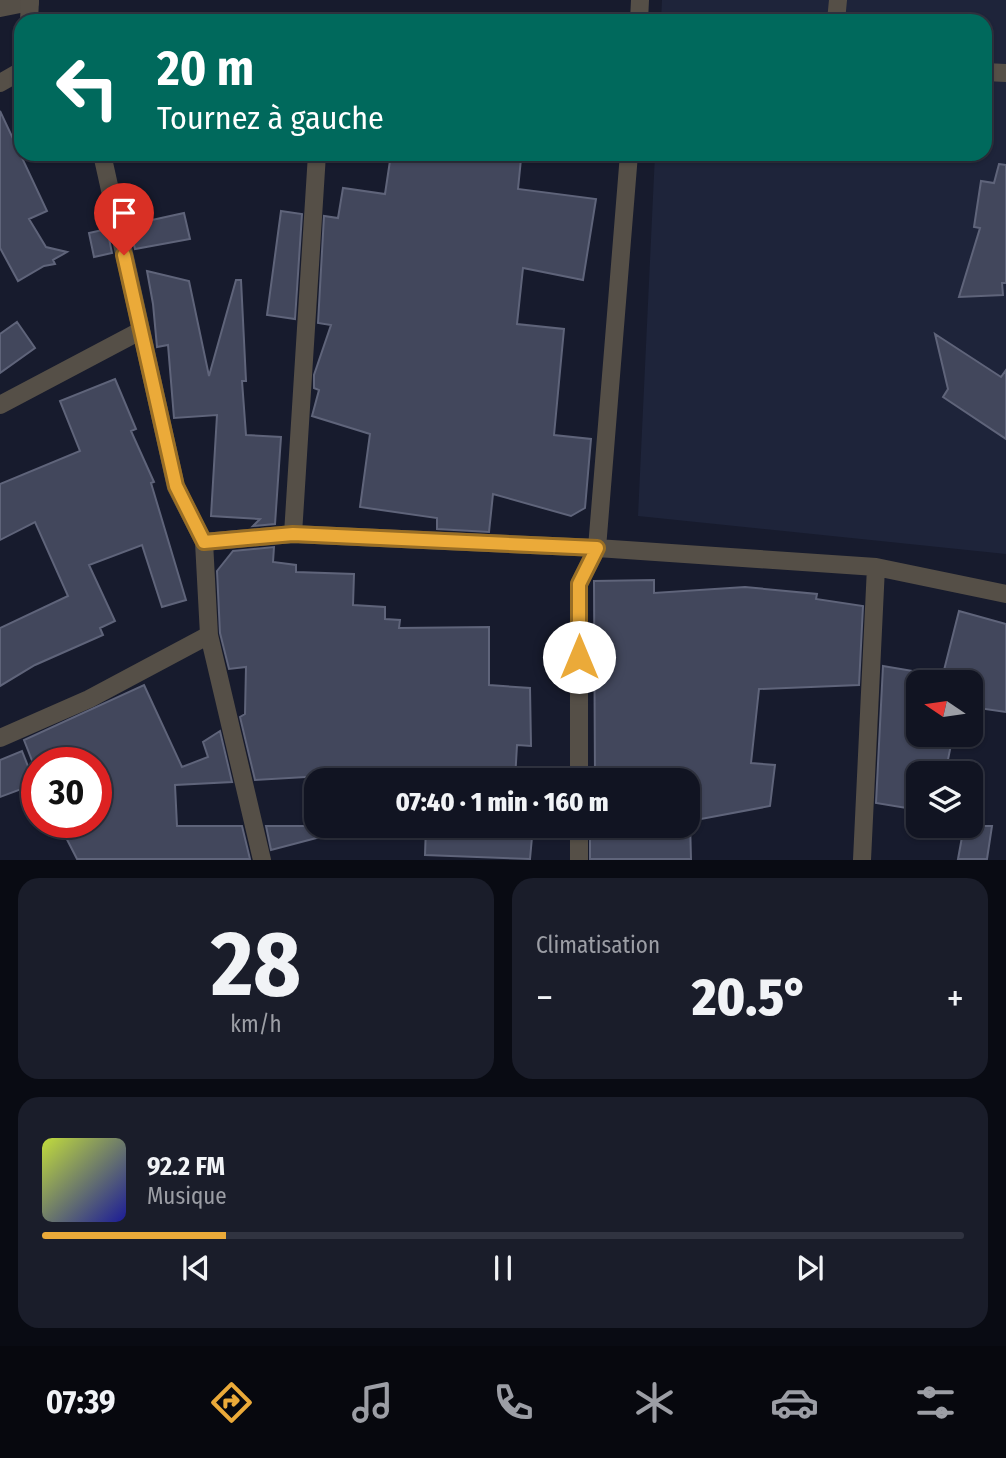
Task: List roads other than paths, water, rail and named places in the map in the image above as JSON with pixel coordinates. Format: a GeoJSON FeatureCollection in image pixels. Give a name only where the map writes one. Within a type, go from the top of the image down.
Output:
{"type":"FeatureCollection","features":[{"type":"Feature","properties":{"kind":"street"},"geometry":{"type":"LineString","coordinates":[[0,8],[30,1]]}},
{"type":"Feature","properties":{"kind":"street"},"geometry":{"type":"LineString","coordinates":[[104,161],[176,486],[204,542],[209,635],[262,859]]}},
{"type":"Feature","properties":{"kind":"street"},"geometry":{"type":"LineString","coordinates":[[293,534],[317,161]]}},
{"type":"Feature","properties":{"kind":"street"},"geometry":{"type":"LineString","coordinates":[[579,768],[579,584],[597,548],[628,161]]}},
{"type":"Feature","properties":{"kind":"street"},"geometry":{"type":"LineString","coordinates":[[0,405],[140,331]]}},
{"type":"Feature","properties":{"kind":"street"},"geometry":{"type":"LineString","coordinates":[[204,542],[293,534],[597,548],[876,567],[1006,594]]}},
{"type":"Feature","properties":{"kind":"street"},"geometry":{"type":"LineString","coordinates":[[862,859],[876,567]]}},
{"type":"Feature","properties":{"kind":"street"},"geometry":{"type":"LineString","coordinates":[[0,738],[89,699],[209,635]]}},
{"type":"Feature","properties":{"kind":"street"},"geometry":{"type":"LineString","coordinates":[[579,838],[579,859]]}}]}
